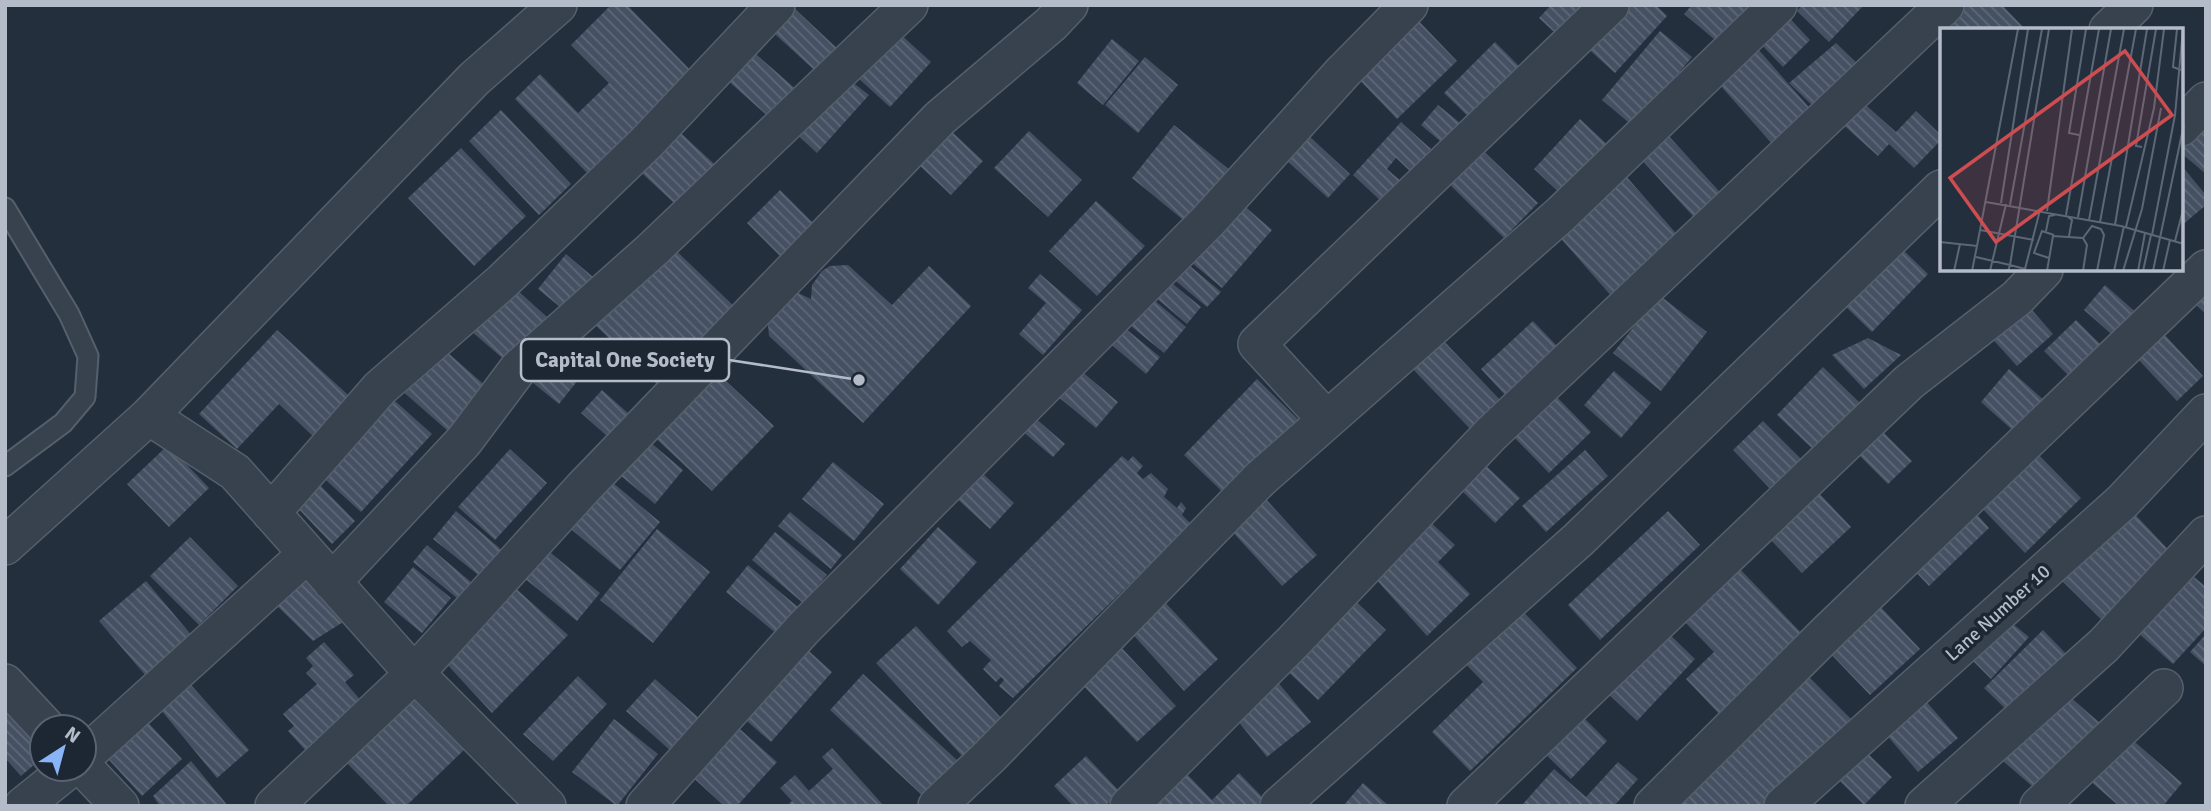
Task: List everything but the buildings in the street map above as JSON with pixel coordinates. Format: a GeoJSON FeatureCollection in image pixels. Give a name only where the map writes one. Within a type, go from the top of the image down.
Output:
{"type":"FeatureCollection","features":[{"type":"Feature","properties":{"kind":"street"},"geometry":{"type":"LineString","coordinates":[[5,546],[149,416],[474,79],[558,5]]}},
{"type":"Feature","properties":{"kind":"street"},"geometry":{"type":"LineString","coordinates":[[271,513],[380,388],[522,263],[647,142],[776,5]]}},
{"type":"Feature","properties":{"kind":"street"},"geometry":{"type":"LineString","coordinates":[[332,582],[464,440],[518,369],[652,250],[909,5]]}},
{"type":"Feature","properties":{"kind":"street"},"geometry":{"type":"LineString","coordinates":[[274,806],[415,673],[592,478],[930,128],[1069,5]]}},
{"type":"Feature","properties":{"kind":"street"},"geometry":{"type":"LineString","coordinates":[[645,806],[803,629],[1209,220],[1409,5]]}},
{"type":"Feature","properties":{"kind":"street"},"geometry":{"type":"LineString","coordinates":[[1328,420],[1257,344],[1610,5]]}},
{"type":"Feature","properties":{"kind":"street"},"geometry":{"type":"LineString","coordinates":[[937,806],[990,757],[1260,479],[1561,214],[1778,5]]}},
{"type":"Feature","properties":{"kind":"street"},"geometry":{"type":"LineString","coordinates":[[1129,806],[1293,642],[1491,434],[1945,5]]}},
{"type":"Feature","properties":{"kind":"street"},"geometry":{"type":"LineString","coordinates":[[2110,28],[2134,5]]}},
{"type":"Feature","properties":{"kind":"street"},"geometry":{"type":"LineString","coordinates":[[2183,125],[2206,101]]}},
{"type":"Feature","properties":{"kind":"street"},"geometry":{"type":"LineString","coordinates":[[1279,806],[1578,540],[1940,190]]}},
{"type":"Feature","properties":{"kind":"street"},"geometry":{"type":"LineString","coordinates":[[1653,806],[1828,632],[2206,269]]}},
{"type":"Feature","properties":{"kind":"street"},"geometry":{"type":"LineString","coordinates":[[1466,806],[1909,382],[2017,298],[2043,271]]}},
{"type":"Feature","properties":{"kind":"street","name":"Lane Number 10"},"geometry":{"type":"LineString","coordinates":[[1783,806],[2122,502],[2206,412]]}},
{"type":"Feature","properties":{"kind":"street"},"geometry":{"type":"LineString","coordinates":[[149,416],[235,472],[415,673],[547,806]]}},
{"type":"Feature","properties":{"kind":"street"},"geometry":{"type":"LineString","coordinates":[[1924,806],[2104,645],[2206,535]]}},
{"type":"Feature","properties":{"kind":"street"},"geometry":{"type":"LineString","coordinates":[[98,743],[307,554]]}},
{"type":"Feature","properties":{"kind":"street"},"geometry":{"type":"LineString","coordinates":[[5,683],[33,713]]}},
{"type":"Feature","properties":{"kind":"street"},"geometry":{"type":"LineString","coordinates":[[2039,806],[2164,688]]}},
{"type":"Feature","properties":{"kind":"street"},"geometry":{"type":"LineString","coordinates":[[23,806],[52,783]]}},
{"type":"Feature","properties":{"kind":"street"},"geometry":{"type":"LineString","coordinates":[[98,783],[120,806]]}},
{"type":"Feature","properties":{"kind":"lane"},"geometry":{"type":"LineString","coordinates":[[5,208],[69,314],[88,356],[85,397],[63,423],[5,466]]}},
{"type":"Feature","properties":{"kind":"place","name":"Capital One Society"},"geometry":{"type":"Point","coordinates":[859,380]}}]}
